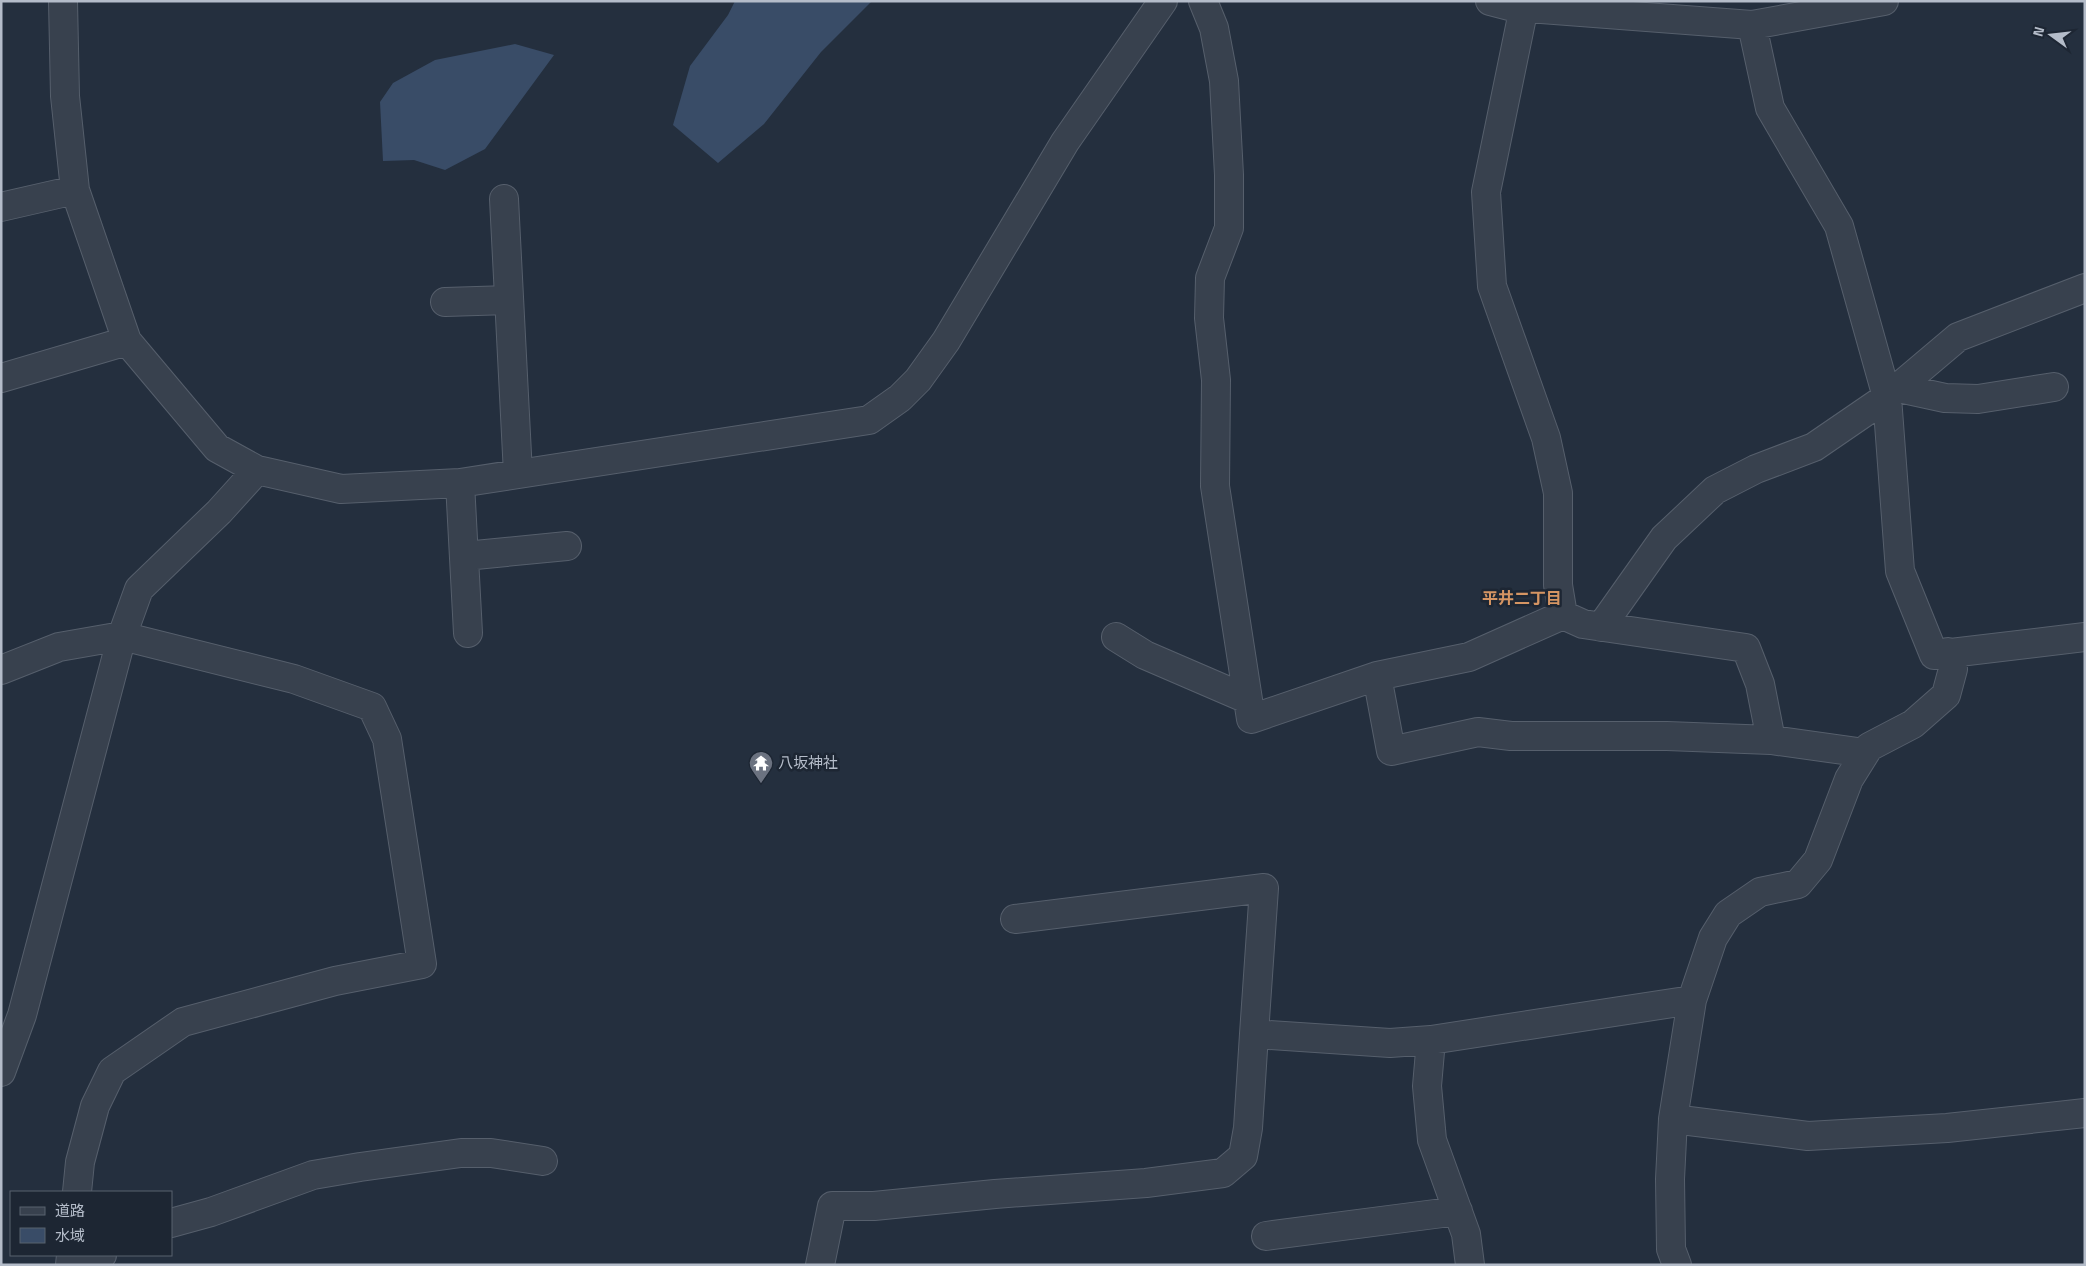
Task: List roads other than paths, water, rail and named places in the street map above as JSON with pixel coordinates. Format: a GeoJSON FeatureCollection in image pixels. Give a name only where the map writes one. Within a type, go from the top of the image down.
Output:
{"type":"FeatureCollection","features":[{"type":"Feature","properties":{"kind":"street"},"geometry":{"type":"LineString","coordinates":[[63,1],[65,96],[75,190],[127,341],[217,448],[257,470],[341,490],[460,483],[869,420],[900,398],[918,380],[946,341],[1066,142],[1163,1]]}},
{"type":"Feature","properties":{"kind":"street"},"geometry":{"type":"LineString","coordinates":[[1202,1],[1214,28],[1224,81],[1229,174],[1229,228],[1210,278],[1209,318],[1216,380],[1215,486],[1251,719],[1377,676],[1469,657],[1563,615],[1583,624],[1746,648],[1760,684],[1771,740]]}},
{"type":"Feature","properties":{"kind":"street"},"geometry":{"type":"LineString","coordinates":[[1563,615],[1558,585],[1558,493],[1546,438],[1492,286],[1486,192],[1511,4],[1752,25],[1884,1]]}},
{"type":"Feature","properties":{"kind":"street"},"geometry":{"type":"LineString","coordinates":[[1752,25],[1770,108],[1839,226],[1893,392],[1900,572],[1934,655],[2085,637]]}},
{"type":"Feature","properties":{"kind":"street"},"geometry":{"type":"LineString","coordinates":[[1,207],[75,190]]}},
{"type":"Feature","properties":{"kind":"street"},"geometry":{"type":"LineString","coordinates":[[504,199],[518,474]]}},
{"type":"Feature","properties":{"kind":"street"},"geometry":{"type":"LineString","coordinates":[[1601,627],[1664,538],[1715,490],[1756,468],[1814,448],[1893,392],[1958,337],[2085,288]]}},
{"type":"Feature","properties":{"kind":"street"},"geometry":{"type":"LineString","coordinates":[[445,302],[509,300]]}},
{"type":"Feature","properties":{"kind":"street"},"geometry":{"type":"LineString","coordinates":[[1,378],[127,341]]}},
{"type":"Feature","properties":{"kind":"street"},"geometry":{"type":"LineString","coordinates":[[1893,392],[1945,398],[1978,399],[2054,387]]}},
{"type":"Feature","properties":{"kind":"street"},"geometry":{"type":"LineString","coordinates":[[1,1072],[12,1018],[122,636],[140,589],[219,512],[257,470]]}},
{"type":"Feature","properties":{"kind":"street"},"geometry":{"type":"LineString","coordinates":[[460,483],[468,633]]}},
{"type":"Feature","properties":{"kind":"street"},"geometry":{"type":"LineString","coordinates":[[464,556],[567,546]]}},
{"type":"Feature","properties":{"kind":"street"},"geometry":{"type":"LineString","coordinates":[[1,670],[59,647],[122,636],[294,679],[372,707],[386,739],[422,964],[335,981],[183,1022],[112,1071],[95,1106],[80,1162],[77,1191]]}},
{"type":"Feature","properties":{"kind":"street"},"geometry":{"type":"LineString","coordinates":[[1116,637],[1145,655],[1247,699]]}},
{"type":"Feature","properties":{"kind":"street"},"geometry":{"type":"LineString","coordinates":[[1677,1265],[1671,1249],[1670,1179],[1673,1119],[1692,1000],[1714,938],[1728,914],[1760,892],[1798,884],[1818,860],[1848,779],[1869,747],[1913,724],[1946,695],[1953,669],[1948,652]]}},
{"type":"Feature","properties":{"kind":"street"},"geometry":{"type":"LineString","coordinates":[[1377,676],[1391,751],[1478,732],[1511,736],[1667,736],[1771,740],[1866,753]]}},
{"type":"Feature","properties":{"kind":"street"},"geometry":{"type":"LineString","coordinates":[[820,1265],[832,1206],[874,1206],[995,1194],[1146,1183],[1223,1173],[1243,1156],[1248,1128],[1264,888],[1015,919]]}},
{"type":"Feature","properties":{"kind":"street"},"geometry":{"type":"LineString","coordinates":[[1254,1034],[1390,1042],[1431,1040],[1692,1000]]}},
{"type":"Feature","properties":{"kind":"street"},"geometry":{"type":"LineString","coordinates":[[1431,1040],[1427,1086],[1432,1140],[1466,1234],[1470,1265]]}},
{"type":"Feature","properties":{"kind":"street"},"geometry":{"type":"LineString","coordinates":[[1673,1119],[1808,1136],[1947,1128],[2085,1113]]}},
{"type":"Feature","properties":{"kind":"street"},"geometry":{"type":"LineString","coordinates":[[172,1223],[211,1212],[313,1175],[360,1167],[461,1153],[491,1153],[542,1161]]}},
{"type":"Feature","properties":{"kind":"street"},"geometry":{"type":"LineString","coordinates":[[1266,1236],[1458,1211]]}},
{"type":"Feature","properties":{"kind":"water"},"geometry":{"type":"Polygon","coordinates":[[[735,1],[872,1],[821,52],[764,124],[718,163],[673,125],[690,66],[728,15],[735,1]]]}},
{"type":"Feature","properties":{"kind":"water"},"geometry":{"type":"Polygon","coordinates":[[[515,44],[554,55],[485,149],[445,170],[414,160],[383,161],[380,102],[393,83],[435,60],[515,44]]]}},
{"type":"Feature","properties":{"kind":"place","name":"八坂神社"},"geometry":{"type":"Point","coordinates":[761,784]}},
{"type":"Feature","properties":{"kind":"district","name":"平井二丁目"},"geometry":{"type":"Point","coordinates":[1522,598]}}]}
